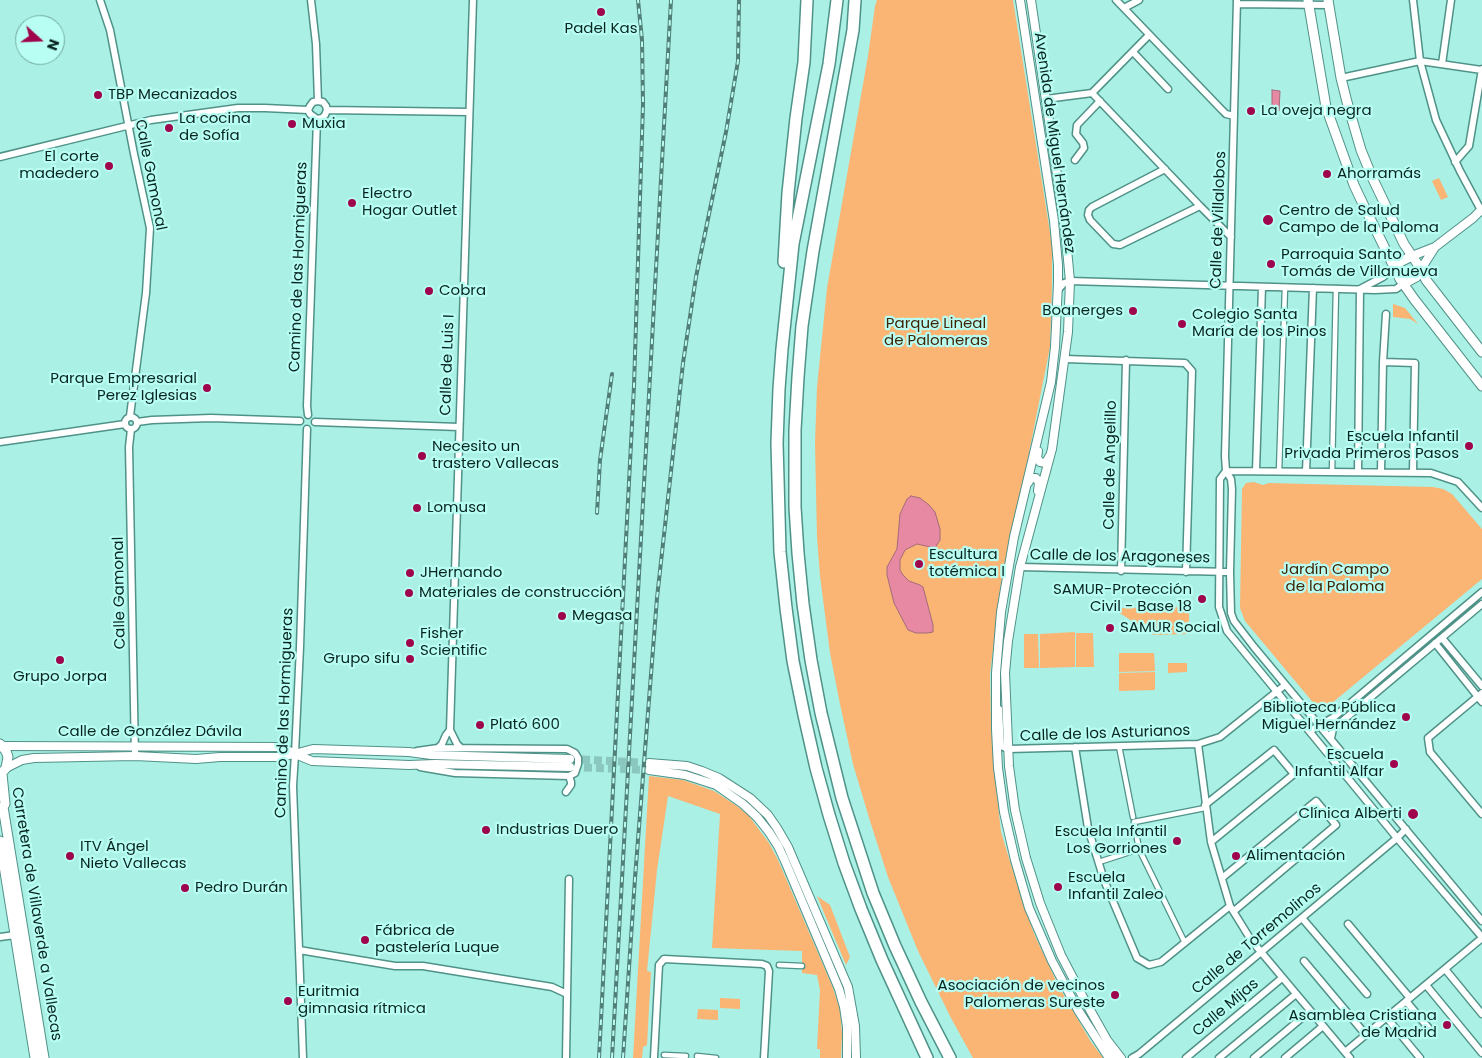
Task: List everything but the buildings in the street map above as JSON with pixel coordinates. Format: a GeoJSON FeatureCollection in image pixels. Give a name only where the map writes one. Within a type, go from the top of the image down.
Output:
{"type":"FeatureCollection","features":[{"type":"Feature","properties":{"kind":"highway"},"geometry":{"type":"LineString","coordinates":[[784,330],[780,298],[788,193],[804,62],[807,0]]}},
{"type":"Feature","properties":{"kind":"highway"},"geometry":{"type":"LineString","coordinates":[[837,0],[829,64],[793,244],[784,330],[779,389],[778,434],[780,552],[790,635],[804,715],[816,768],[844,863],[882,960],[927,1058]]}},
{"type":"Feature","properties":{"kind":"highway"},"geometry":{"type":"LineString","coordinates":[[855,0],[854,30],[813,251],[802,335],[795,430],[798,553],[811,660],[825,730],[842,798],[870,884],[895,946],[950,1058]]}},
{"type":"Feature","properties":{"kind":"main road"},"geometry":{"type":"LineString","coordinates":[[1328,2],[1341,78],[1362,150],[1376,186],[1404,244],[1426,280],[1482,352]]}},
{"type":"Feature","properties":{"kind":"main road"},"geometry":{"type":"LineString","coordinates":[[1308,3],[1326,107],[1354,185],[1378,237],[1403,284],[1482,386]]}},
{"type":"Feature","properties":{"kind":"main road"},"geometry":{"type":"LineString","coordinates":[[1395,268],[1400,262],[1412,256]]}},
{"type":"Feature","properties":{"kind":"main road"},"geometry":{"type":"LineString","coordinates":[[1403,284],[1416,277],[1421,269]]}},
{"type":"Feature","properties":{"kind":"main road","name":"Carretera de Villaverde a Vallecas"},"geometry":{"type":"LineString","coordinates":[[1,745],[8,756],[3,772],[2,790],[5,804],[3,807],[44,1058]]}},
{"type":"Feature","properties":{"kind":"main road","name":"Carretera de Villaverde a Vallecas"},"geometry":{"type":"LineString","coordinates":[[0,841],[35,1058]]}},
{"type":"Feature","properties":{"kind":"street","name":"Calle Gamonal"},"geometry":{"type":"LineString","coordinates":[[100,0],[110,30],[150,228],[146,293],[130,416]]}},
{"type":"Feature","properties":{"kind":"street"},"geometry":{"type":"LineString","coordinates":[[311,0],[316,44],[318,101]]}},
{"type":"Feature","properties":{"kind":"street","name":"Calle de Luis I"},"geometry":{"type":"LineString","coordinates":[[450,730],[472,0]]}},
{"type":"Feature","properties":{"kind":"street","name":"Avenida de Miguel Hernández"},"geometry":{"type":"LineString","coordinates":[[1020,0],[1054,221],[1058,290],[1052,374],[1014,537],[1001,612],[996,673],[998,768],[1004,812],[1029,908],[1052,961],[1078,1010],[1109,1058]]}},
{"type":"Feature","properties":{"kind":"street","name":"Avenida de Miguel Hernández"},"geometry":{"type":"LineString","coordinates":[[1031,0],[1065,228],[1070,281],[1068,332],[1052,449],[1020,567],[1010,625],[1005,672],[1008,749],[1015,810],[1026,858],[1040,904],[1061,955],[1081,994],[1107,1040],[1121,1058]]}},
{"type":"Feature","properties":{"kind":"street"},"geometry":{"type":"LineString","coordinates":[[1116,0],[1226,114],[1234,116]]}},
{"type":"Feature","properties":{"kind":"street"},"geometry":{"type":"LineString","coordinates":[[1124,8],[1139,0]]}},
{"type":"Feature","properties":{"kind":"street"},"geometry":{"type":"LineString","coordinates":[[1229,0],[1237,4],[1328,2]]}},
{"type":"Feature","properties":{"kind":"street"},"geometry":{"type":"LineString","coordinates":[[1412,256],[1435,247],[1482,211],[1455,162],[1436,120],[1420,61],[1413,0]]}},
{"type":"Feature","properties":{"kind":"street"},"geometry":{"type":"LineString","coordinates":[[1442,64],[1451,0]]}},
{"type":"Feature","properties":{"kind":"street","name":"Calle de Villalobos"},"geometry":{"type":"LineString","coordinates":[[1226,471],[1237,4]]}},
{"type":"Feature","properties":{"kind":"street"},"geometry":{"type":"LineString","coordinates":[[1046,99],[1092,93],[1149,35]]}},
{"type":"Feature","properties":{"kind":"street"},"geometry":{"type":"LineString","coordinates":[[1133,52],[1168,89]]}},
{"type":"Feature","properties":{"kind":"street"},"geometry":{"type":"LineString","coordinates":[[1341,78],[1420,61],[1482,70],[1479,113],[1470,146],[1455,162]]}},
{"type":"Feature","properties":{"kind":"street"},"geometry":{"type":"LineString","coordinates":[[1092,93],[1231,237]]}},
{"type":"Feature","properties":{"kind":"street"},"geometry":{"type":"LineString","coordinates":[[318,101],[322,102],[327,110],[322,118],[317,119],[313,118],[308,110],[313,102],[318,101]]}},
{"type":"Feature","properties":{"kind":"street"},"geometry":{"type":"LineString","coordinates":[[1075,160],[1084,148],[1083,143],[1076,134],[1077,125],[1100,101]]}},
{"type":"Feature","properties":{"kind":"street"},"geometry":{"type":"LineString","coordinates":[[0,157],[151,120],[238,108],[308,110]]}},
{"type":"Feature","properties":{"kind":"street"},"geometry":{"type":"LineString","coordinates":[[327,110],[469,112]]}},
{"type":"Feature","properties":{"kind":"street","name":"Camino de las Hormigueras"},"geometry":{"type":"LineString","coordinates":[[308,415],[306,406],[317,119]]}},
{"type":"Feature","properties":{"kind":"street"},"geometry":{"type":"LineString","coordinates":[[1165,169],[1092,207],[1088,215],[1090,220],[1113,244],[1120,245],[1200,206]]}},
{"type":"Feature","properties":{"kind":"street"},"geometry":{"type":"LineString","coordinates":[[1421,269],[1435,247]]}},
{"type":"Feature","properties":{"kind":"street"},"geometry":{"type":"LineString","coordinates":[[1360,289],[1383,277],[1395,268]]}},
{"type":"Feature","properties":{"kind":"street"},"geometry":{"type":"LineString","coordinates":[[1058,290],[1064,283],[1070,281],[1360,289],[1396,289],[1403,284]]}},
{"type":"Feature","properties":{"kind":"street"},"geometry":{"type":"LineString","coordinates":[[1256,471],[1262,287]]}},
{"type":"Feature","properties":{"kind":"street"},"geometry":{"type":"LineString","coordinates":[[1279,472],[1286,287]]}},
{"type":"Feature","properties":{"kind":"street"},"geometry":{"type":"LineString","coordinates":[[1306,472],[1312,288]]}},
{"type":"Feature","properties":{"kind":"street"},"geometry":{"type":"LineString","coordinates":[[1332,472],[1336,288]]}},
{"type":"Feature","properties":{"kind":"street"},"geometry":{"type":"LineString","coordinates":[[1358,472],[1360,289]]}},
{"type":"Feature","properties":{"kind":"street"},"geometry":{"type":"LineString","coordinates":[[1381,472],[1386,314]]}},
{"type":"Feature","properties":{"kind":"street"},"geometry":{"type":"LineString","coordinates":[[1065,359],[1185,363],[1192,371],[1186,572]]}},
{"type":"Feature","properties":{"kind":"street","name":"Calle de Angelillo"},"geometry":{"type":"LineString","coordinates":[[1121,571],[1126,360]]}},
{"type":"Feature","properties":{"kind":"street"},"geometry":{"type":"LineString","coordinates":[[1383,362],[1415,363],[1413,472]]}},
{"type":"Feature","properties":{"kind":"street"},"geometry":{"type":"LineString","coordinates":[[300,421],[304,416],[308,415],[312,416],[315,422]]}},
{"type":"Feature","properties":{"kind":"street"},"geometry":{"type":"LineString","coordinates":[[124,424],[130,416],[135,418],[137,422]]}},
{"type":"Feature","properties":{"kind":"street"},"geometry":{"type":"LineString","coordinates":[[137,422],[211,418],[300,421]]}},
{"type":"Feature","properties":{"kind":"street","name":"Avenida de Miguel Hernández"},"geometry":{"type":"LineString","coordinates":[[1042,420],[1038,461],[1042,464],[1046,463],[1052,449]]}},
{"type":"Feature","properties":{"kind":"street"},"geometry":{"type":"LineString","coordinates":[[300,421],[301,426],[307,429],[312,428],[315,422]]}},
{"type":"Feature","properties":{"kind":"street"},"geometry":{"type":"LineString","coordinates":[[124,424],[131,430],[136,427],[137,422]]}},
{"type":"Feature","properties":{"kind":"street"},"geometry":{"type":"LineString","coordinates":[[315,422],[459,427]]}},
{"type":"Feature","properties":{"kind":"street"},"geometry":{"type":"LineString","coordinates":[[0,442],[124,424]]}},
{"type":"Feature","properties":{"kind":"street","name":"Camino de las Hormigueras"},"geometry":{"type":"LineString","coordinates":[[303,1058],[293,786],[307,429]]}},
{"type":"Feature","properties":{"kind":"street","name":"Calle Gamonal"},"geometry":{"type":"LineString","coordinates":[[131,430],[129,447],[135,756]]}},
{"type":"Feature","properties":{"kind":"street"},"geometry":{"type":"LineString","coordinates":[[1226,471],[1431,473],[1458,482],[1482,508]]}},
{"type":"Feature","properties":{"kind":"street"},"geometry":{"type":"LineString","coordinates":[[1198,744],[1210,842],[1232,908],[1250,940],[1347,1055],[1366,1035],[1482,938],[1227,631],[1219,607],[1220,479],[1226,471]]}},
{"type":"Feature","properties":{"kind":"street"},"geometry":{"type":"LineString","coordinates":[[1226,471],[1231,479],[1232,489],[1230,572],[1231,613],[1234,621],[1482,921]]}},
{"type":"Feature","properties":{"kind":"street","name":"Avenida de Miguel Hernández"},"geometry":{"type":"LineString","coordinates":[[1025,487],[1031,478],[1034,477],[1039,481],[1034,506],[1034,518]]}},
{"type":"Feature","properties":{"kind":"street","name":"Calle de los Aragoneses"},"geometry":{"type":"LineString","coordinates":[[1020,567],[1121,571],[1230,572]]}},
{"type":"Feature","properties":{"kind":"street"},"geometry":{"type":"LineString","coordinates":[[1310,731],[1334,717],[1482,592]]}},
{"type":"Feature","properties":{"kind":"street"},"geometry":{"type":"LineString","coordinates":[[1331,738],[1333,729],[1482,604]]}},
{"type":"Feature","properties":{"kind":"street"},"geometry":{"type":"LineString","coordinates":[[1442,638],[1482,686]]}},
{"type":"Feature","properties":{"kind":"street"},"geometry":{"type":"LineString","coordinates":[[1435,643],[1481,697],[1428,738],[1430,752],[1482,814]]}},
{"type":"Feature","properties":{"kind":"street","name":"Avenida de Miguel Hernández"},"geometry":{"type":"LineString","coordinates":[[996,673],[1001,746],[1008,749]]}},
{"type":"Feature","properties":{"kind":"street","name":"Calle de los Asturianos"},"geometry":{"type":"LineString","coordinates":[[1008,749],[1198,744],[1220,738],[1285,684]]}},
{"type":"Feature","properties":{"kind":"street"},"geometry":{"type":"LineString","coordinates":[[438,748],[450,730],[461,748]]}},
{"type":"Feature","properties":{"kind":"street"},"geometry":{"type":"LineString","coordinates":[[1320,743],[1331,738]]}},
{"type":"Feature","properties":{"kind":"street","name":"Calle de González Dávila"},"geometry":{"type":"LineString","coordinates":[[1,745],[282,747],[295,754],[312,761],[409,765],[570,763],[439,756],[409,752],[313,749],[295,754],[282,757],[196,759],[135,756],[30,758],[22,760],[3,772]]}},
{"type":"Feature","properties":{"kind":"street"},"geometry":{"type":"LineString","coordinates":[[1119,746],[1133,817]]}},
{"type":"Feature","properties":{"kind":"street"},"geometry":{"type":"LineString","coordinates":[[409,752],[438,748],[567,749],[575,753],[578,758],[578,764],[575,773],[569,776],[571,786],[566,792]]}},
{"type":"Feature","properties":{"kind":"street"},"geometry":{"type":"LineString","coordinates":[[1075,748],[1088,828],[1104,880],[1137,958],[1149,965],[1161,962],[1336,825],[1316,801],[1222,878]]}},
{"type":"Feature","properties":{"kind":"street"},"geometry":{"type":"LineString","coordinates":[[1185,943],[1140,849],[1134,822],[1205,806],[1274,750],[1294,774],[1210,842]]}},
{"type":"Feature","properties":{"kind":"street","name":"Calle de González Dávila"},"geometry":{"type":"LineString","coordinates":[[409,765],[455,772],[569,776]]}},
{"type":"Feature","properties":{"kind":"street"},"geometry":{"type":"LineString","coordinates":[[847,1058],[847,1027],[839,989],[785,861],[769,832],[743,804],[716,785],[649,766],[687,766],[702,771],[719,778],[750,798],[768,815],[788,847],[848,987],[855,1026],[856,1058]]}},
{"type":"Feature","properties":{"kind":"street","name":"Calle de Torremolinos"},"geometry":{"type":"LineString","coordinates":[[1132,1058],[1398,838],[1406,829]]}},
{"type":"Feature","properties":{"kind":"street"},"geometry":{"type":"LineString","coordinates":[[1098,862],[1140,849]]}},
{"type":"Feature","properties":{"kind":"street"},"geometry":{"type":"LineString","coordinates":[[566,1058],[570,879]]}},
{"type":"Feature","properties":{"kind":"street"},"geometry":{"type":"LineString","coordinates":[[1302,918],[1367,994]]}},
{"type":"Feature","properties":{"kind":"street"},"geometry":{"type":"LineString","coordinates":[[1348,924],[1431,1031]]}},
{"type":"Feature","properties":{"kind":"street"},"geometry":{"type":"LineString","coordinates":[[0,937],[15,935]]}},
{"type":"Feature","properties":{"kind":"street"},"geometry":{"type":"LineString","coordinates":[[299,950],[395,966],[423,966],[552,987],[567,994]]}},
{"type":"Feature","properties":{"kind":"street"},"geometry":{"type":"LineString","coordinates":[[654,1058],[659,965],[664,959],[762,964],[768,968],[764,1058]]}},
{"type":"Feature","properties":{"kind":"street"},"geometry":{"type":"LineString","coordinates":[[1304,961],[1366,1035]]}},
{"type":"Feature","properties":{"kind":"street"},"geometry":{"type":"LineString","coordinates":[[779,965],[802,966]]}},
{"type":"Feature","properties":{"kind":"street"},"geometry":{"type":"LineString","coordinates":[[1445,969],[1482,1014]]}},
{"type":"Feature","properties":{"kind":"street","name":"Calle Mijas"},"geometry":{"type":"LineString","coordinates":[[1186,1058],[1282,978]]}},
{"type":"Feature","properties":{"kind":"street"},"geometry":{"type":"LineString","coordinates":[[1426,985],[1482,1053]]}},
{"type":"Feature","properties":{"kind":"street"},"geometry":{"type":"LineString","coordinates":[[1219,1058],[1296,994]]}},
{"type":"Feature","properties":{"kind":"street"},"geometry":{"type":"LineString","coordinates":[[1254,1058],[1310,1011]]}},
{"type":"Feature","properties":{"kind":"street"},"geometry":{"type":"LineString","coordinates":[[1386,1018],[1420,1058]]}},
{"type":"Feature","properties":{"kind":"street"},"geometry":{"type":"LineString","coordinates":[[1285,1058],[1323,1026]]}},
{"type":"Feature","properties":{"kind":"street","name":"Avenida de Miguel Hernández"},"geometry":{"type":"LineString","coordinates":[[1095,1036],[1114,1058]]}},
{"type":"Feature","properties":{"kind":"street"},"geometry":{"type":"LineString","coordinates":[[664,1055],[686,1056]]}},
{"type":"Feature","properties":{"kind":"street"},"geometry":{"type":"LineString","coordinates":[[697,1056],[716,1058]]}},
{"type":"Feature","properties":{"kind":"green space","name":"Parque Lineal de Palomeras"},"geometry":{"type":"Polygon","coordinates":[[[877,0],[1013,0],[1052,245],[1052,286],[1050,347],[1001,583],[990,674],[991,727],[996,787],[1001,832],[1035,936],[1059,987],[1091,1042],[1103,1058],[973,1058],[918,951],[888,877],[853,764],[840,704],[830,653],[817,537],[815,443],[817,387],[827,288],[877,0]]]}},
{"type":"Feature","properties":{"kind":"green space"},"geometry":{"type":"Polygon","coordinates":[[[1439,178],[1448,197],[1441,200],[1432,181],[1439,178]]]}},
{"type":"Feature","properties":{"kind":"green space"},"geometry":{"type":"Polygon","coordinates":[[[1393,304],[1405,308],[1418,324],[1410,319],[1393,317],[1393,304]]]}},
{"type":"Feature","properties":{"kind":"green space","name":"Jardín Campo de la Paloma"},"geometry":{"type":"Polygon","coordinates":[[[1254,482],[1263,485],[1269,483],[1433,487],[1443,489],[1452,494],[1482,529],[1482,579],[1321,712],[1245,621],[1240,608],[1242,489],[1246,483],[1254,482]]]}},
{"type":"Feature","properties":{"kind":"green space"},"geometry":{"type":"Polygon","coordinates":[[[1189,607],[1189,634],[1154,635],[1118,612],[1119,608],[1189,607]]]}},
{"type":"Feature","properties":{"kind":"green space"},"geometry":{"type":"Polygon","coordinates":[[[1075,632],[1075,667],[1040,668],[1040,634],[1075,632]]]}},
{"type":"Feature","properties":{"kind":"green space"},"geometry":{"type":"Polygon","coordinates":[[[1076,633],[1093,633],[1094,667],[1076,667],[1076,633]]]}},
{"type":"Feature","properties":{"kind":"green space"},"geometry":{"type":"Polygon","coordinates":[[[1024,634],[1038,634],[1039,668],[1024,668],[1024,634]]]}},
{"type":"Feature","properties":{"kind":"green space"},"geometry":{"type":"Polygon","coordinates":[[[1119,653],[1154,653],[1155,671],[1119,672],[1119,653]]]}},
{"type":"Feature","properties":{"kind":"green space"},"geometry":{"type":"Polygon","coordinates":[[[1168,663],[1187,663],[1187,672],[1168,673],[1168,663]]]}},
{"type":"Feature","properties":{"kind":"green space"},"geometry":{"type":"Polygon","coordinates":[[[1155,672],[1155,690],[1119,691],[1119,673],[1155,672]]]}},
{"type":"Feature","properties":{"kind":"green space"},"geometry":{"type":"Polygon","coordinates":[[[649,776],[683,780],[714,791],[749,816],[769,843],[833,988],[840,1010],[841,1058],[820,1058],[820,1049],[817,1049],[820,990],[817,975],[802,973],[802,951],[712,948],[720,814],[668,796],[657,870],[647,971],[651,972],[647,1045],[643,1047],[642,1058],[633,1058],[649,776]]]}},
{"type":"Feature","properties":{"kind":"green space"},"geometry":{"type":"Polygon","coordinates":[[[817,896],[830,905],[850,957],[846,965],[817,896]]]}},
{"type":"Feature","properties":{"kind":"green space"},"geometry":{"type":"Polygon","coordinates":[[[720,998],[740,999],[740,1009],[720,1008],[720,998]]]}},
{"type":"Feature","properties":{"kind":"green space"},"geometry":{"type":"Polygon","coordinates":[[[698,1009],[718,1010],[718,1020],[697,1019],[698,1009]]]}},
{"type":"Feature","properties":{"kind":"shaded area"},"geometry":{"type":"Polygon","coordinates":[[[1272,90],[1280,91],[1279,111],[1272,110],[1272,90]]]}},
{"type":"Feature","properties":{"kind":"shaded area"},"geometry":{"type":"Polygon","coordinates":[[[911,496],[920,498],[929,505],[935,512],[940,529],[940,540],[935,548],[917,544],[905,550],[900,560],[900,570],[903,575],[909,581],[923,587],[933,625],[933,632],[927,633],[916,633],[908,630],[894,603],[887,575],[887,567],[897,549],[900,514],[907,499],[911,496]]]}},
{"type":"Feature","properties":{"kind":"tunnel"},"geometry":{"type":"LineString","coordinates":[[570,759],[649,763]]}},
{"type":"Feature","properties":{"kind":"tunnel"},"geometry":{"type":"LineString","coordinates":[[572,767],[649,770]]}},
{"type":"Feature","properties":{"kind":"railway"},"geometry":{"type":"LineString","coordinates":[[599,1058],[634,386],[643,104],[642,40],[638,0]]}},
{"type":"Feature","properties":{"kind":"railway"},"geometry":{"type":"LineString","coordinates":[[612,1058],[671,0]]}},
{"type":"Feature","properties":{"kind":"railway"},"geometry":{"type":"LineString","coordinates":[[623,1058],[657,598],[683,363],[696,277],[726,132],[738,61],[739,0]]}},
{"type":"Feature","properties":{"kind":"railway"},"geometry":{"type":"LineString","coordinates":[[597,513],[600,460],[612,374]]}},
{"type":"Feature","properties":{"kind":"place","name":"Padel Kas"},"geometry":{"type":"Point","coordinates":[601,12]}},
{"type":"Feature","properties":{"kind":"place","name":"TBP Mecanizados"},"geometry":{"type":"Point","coordinates":[98,95]}},
{"type":"Feature","properties":{"kind":"place","name":"La oveja negra"},"geometry":{"type":"Point","coordinates":[1251,111]}},
{"type":"Feature","properties":{"kind":"place","name":"Muxia"},"geometry":{"type":"Point","coordinates":[292,124]}},
{"type":"Feature","properties":{"kind":"place","name":"La cocina de Sofía"},"geometry":{"type":"Point","coordinates":[169,128]}},
{"type":"Feature","properties":{"kind":"place","name":"El corte madedero"},"geometry":{"type":"Point","coordinates":[109,166]}},
{"type":"Feature","properties":{"kind":"place","name":"Ahorramás"},"geometry":{"type":"Point","coordinates":[1327,174]}},
{"type":"Feature","properties":{"kind":"place","name":"Electro Hogar Outlet"},"geometry":{"type":"Point","coordinates":[352,203]}},
{"type":"Feature","properties":{"kind":"place","name":"Centro de Salud Campo de la Paloma"},"geometry":{"type":"Point","coordinates":[1268,220]}},
{"type":"Feature","properties":{"kind":"place","name":"Parroquia Santo Tomás de Villanueva"},"geometry":{"type":"Point","coordinates":[1271,264]}},
{"type":"Feature","properties":{"kind":"place","name":"Cobra"},"geometry":{"type":"Point","coordinates":[429,291]}},
{"type":"Feature","properties":{"kind":"place","name":"Boanerges"},"geometry":{"type":"Point","coordinates":[1133,311]}},
{"type":"Feature","properties":{"kind":"place","name":"Colegio Santa María de los Pinos"},"geometry":{"type":"Point","coordinates":[1182,324]}},
{"type":"Feature","properties":{"kind":"place","name":"Parque Empresarial Perez Iglesias"},"geometry":{"type":"Point","coordinates":[207,388]}},
{"type":"Feature","properties":{"kind":"place","name":"Escuela Infantil Privada Primeros Pasos"},"geometry":{"type":"Point","coordinates":[1469,446]}},
{"type":"Feature","properties":{"kind":"place","name":"Necesito un trastero Vallecas"},"geometry":{"type":"Point","coordinates":[422,456]}},
{"type":"Feature","properties":{"kind":"place","name":"Lomusa"},"geometry":{"type":"Point","coordinates":[417,508]}},
{"type":"Feature","properties":{"kind":"place","name":"Escultura totémica I"},"geometry":{"type":"Point","coordinates":[919,564]}},
{"type":"Feature","properties":{"kind":"place","name":"JHernando"},"geometry":{"type":"Point","coordinates":[410,573]}},
{"type":"Feature","properties":{"kind":"place","name":"Materiales de construcción"},"geometry":{"type":"Point","coordinates":[409,593]}},
{"type":"Feature","properties":{"kind":"place","name":"SAMUR-Protección Civil - Base 18"},"geometry":{"type":"Point","coordinates":[1202,599]}},
{"type":"Feature","properties":{"kind":"place","name":"Megasa"},"geometry":{"type":"Point","coordinates":[562,616]}},
{"type":"Feature","properties":{"kind":"place","name":"SAMUR Social"},"geometry":{"type":"Point","coordinates":[1110,628]}},
{"type":"Feature","properties":{"kind":"place","name":"Fisher Scientific"},"geometry":{"type":"Point","coordinates":[410,643]}},
{"type":"Feature","properties":{"kind":"place","name":"Grupo sifu"},"geometry":{"type":"Point","coordinates":[410,659]}},
{"type":"Feature","properties":{"kind":"place","name":"Grupo Jorpa"},"geometry":{"type":"Point","coordinates":[60,660]}},
{"type":"Feature","properties":{"kind":"place","name":"Biblioteca Pública Miguel Hernández"},"geometry":{"type":"Point","coordinates":[1406,717]}},
{"type":"Feature","properties":{"kind":"place","name":"Plató 600"},"geometry":{"type":"Point","coordinates":[480,725]}},
{"type":"Feature","properties":{"kind":"place","name":"Escuela Infantil Alfar"},"geometry":{"type":"Point","coordinates":[1394,764]}},
{"type":"Feature","properties":{"kind":"place","name":"Clínica Alberti"},"geometry":{"type":"Point","coordinates":[1413,814]}},
{"type":"Feature","properties":{"kind":"place","name":"Industrias Duero"},"geometry":{"type":"Point","coordinates":[486,830]}},
{"type":"Feature","properties":{"kind":"place","name":"Escuela Infantil Los Gorriones"},"geometry":{"type":"Point","coordinates":[1177,841]}},
{"type":"Feature","properties":{"kind":"place","name":"ITV Ángel Nieto Vallecas"},"geometry":{"type":"Point","coordinates":[70,856]}},
{"type":"Feature","properties":{"kind":"place","name":"Alimentación"},"geometry":{"type":"Point","coordinates":[1236,856]}},
{"type":"Feature","properties":{"kind":"place","name":"Escuela Infantil Zaleo"},"geometry":{"type":"Point","coordinates":[1058,887]}},
{"type":"Feature","properties":{"kind":"place","name":"Pedro Durán"},"geometry":{"type":"Point","coordinates":[185,888]}},
{"type":"Feature","properties":{"kind":"place","name":"Fábrica de pastelería Luque"},"geometry":{"type":"Point","coordinates":[365,940]}},
{"type":"Feature","properties":{"kind":"place","name":"Asociación de vecinos Palomeras Sureste"},"geometry":{"type":"Point","coordinates":[1115,995]}},
{"type":"Feature","properties":{"kind":"place","name":"Euritmia gimnasia rítmica"},"geometry":{"type":"Point","coordinates":[288,1001]}},
{"type":"Feature","properties":{"kind":"place","name":"Asamblea Cristiana de Madrid"},"geometry":{"type":"Point","coordinates":[1447,1025]}}]}
